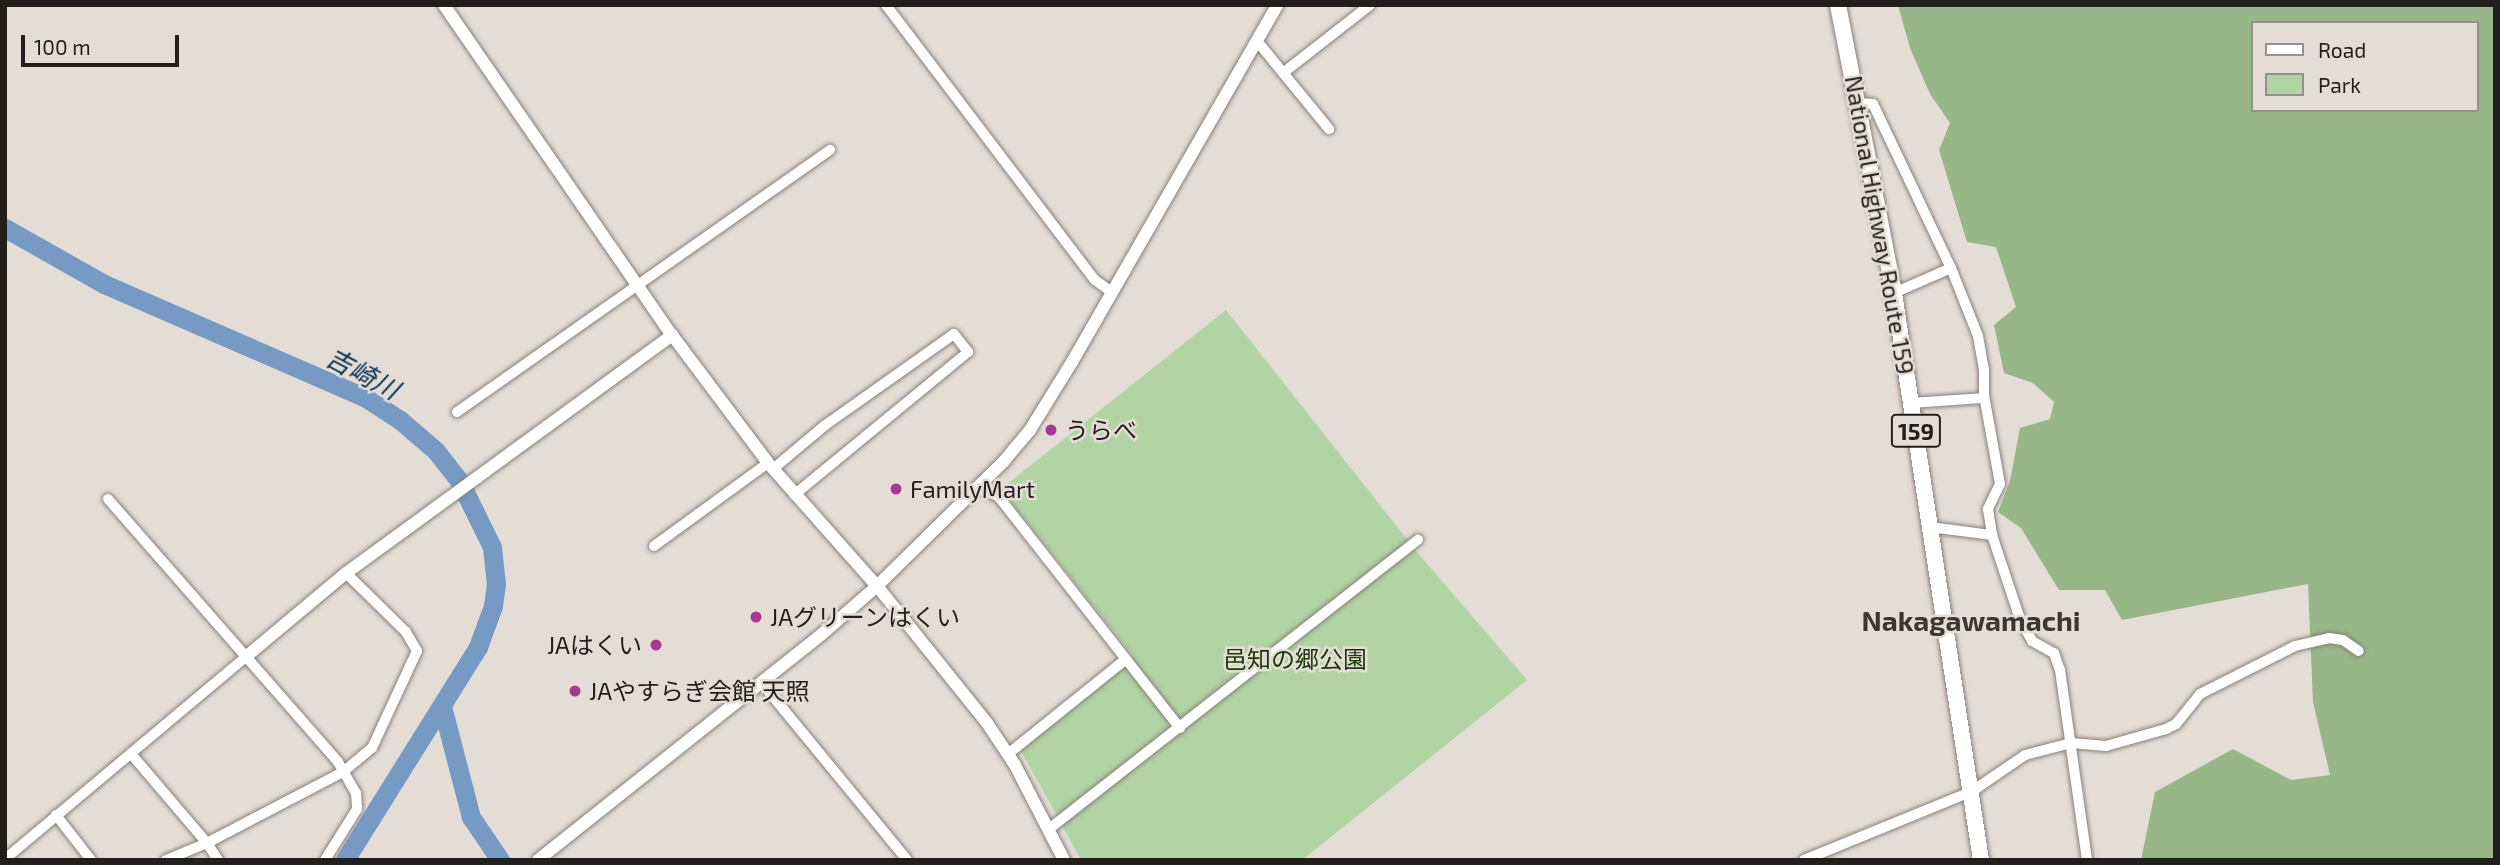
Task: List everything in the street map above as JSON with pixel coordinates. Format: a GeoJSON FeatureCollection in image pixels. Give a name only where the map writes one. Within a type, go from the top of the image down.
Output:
{"type":"FeatureCollection","features":[{"type":"Feature","properties":{"kind":"highway","name":"National Highway Route 159"},"geometry":{"type":"LineString","coordinates":[[1838,5],[1894,293],[1981,860]]}},
{"type":"Feature","properties":{"kind":"street"},"geometry":{"type":"LineString","coordinates":[[444,5],[672,335],[771,466],[877,586],[988,723],[1008,754],[1064,860]]}},
{"type":"Feature","properties":{"kind":"street"},"geometry":{"type":"LineString","coordinates":[[538,860],[877,586],[977,489],[1030,430],[1277,5]]}},
{"type":"Feature","properties":{"kind":"street"},"geometry":{"type":"LineString","coordinates":[[1283,73],[1370,5]]}},
{"type":"Feature","properties":{"kind":"street"},"geometry":{"type":"LineString","coordinates":[[891,7],[1095,280],[1110,291]]}},
{"type":"Feature","properties":{"kind":"street"},"geometry":{"type":"LineString","coordinates":[[1256,41],[1329,129]]}},
{"type":"Feature","properties":{"kind":"street"},"geometry":{"type":"LineString","coordinates":[[1858,103],[1873,104],[1951,268],[1978,336],[1984,370],[1984,398],[2000,484],[1987,509],[1992,535],[2010,593],[2032,641],[2054,653],[2060,670],[2087,860]]}},
{"type":"Feature","properties":{"kind":"street"},"geometry":{"type":"LineString","coordinates":[[457,412],[830,150]]}},
{"type":"Feature","properties":{"kind":"street"},"geometry":{"type":"LineString","coordinates":[[1894,293],[1951,268]]}},
{"type":"Feature","properties":{"kind":"street"},"geometry":{"type":"LineString","coordinates":[[654,546],[771,466],[824,425],[954,334],[968,352],[794,495]]}},
{"type":"Feature","properties":{"kind":"street"},"geometry":{"type":"LineString","coordinates":[[5,859],[346,573],[672,335]]}},
{"type":"Feature","properties":{"kind":"street"},"geometry":{"type":"LineString","coordinates":[[1912,403],[1984,398]]}},
{"type":"Feature","properties":{"kind":"street"},"geometry":{"type":"LineString","coordinates":[[977,489],[998,496],[1180,728]]}},
{"type":"Feature","properties":{"kind":"street"},"geometry":{"type":"LineString","coordinates":[[108,499],[247,655],[344,772],[356,793],[357,809],[325,860]]}},
{"type":"Feature","properties":{"kind":"street"},"geometry":{"type":"LineString","coordinates":[[1930,527],[1992,535]]}},
{"type":"Feature","properties":{"kind":"street"},"geometry":{"type":"LineString","coordinates":[[1049,829],[1418,540]]}},
{"type":"Feature","properties":{"kind":"street"},"geometry":{"type":"LineString","coordinates":[[166,860],[207,843],[344,772],[372,748],[417,650],[406,632],[346,573]]}},
{"type":"Feature","properties":{"kind":"street"},"geometry":{"type":"LineString","coordinates":[[1804,860],[1971,792],[2025,755],[2071,743],[2100,747],[2166,729],[2176,724],[2200,694],[2314,639],[2343,640],[2359,651]]}},
{"type":"Feature","properties":{"kind":"street"},"geometry":{"type":"LineString","coordinates":[[1008,754],[1125,660]]}},
{"type":"Feature","properties":{"kind":"street"},"geometry":{"type":"LineString","coordinates":[[761,682],[907,860]]}},
{"type":"Feature","properties":{"kind":"street"},"geometry":{"type":"LineString","coordinates":[[132,755],[207,843],[218,860]]}},
{"type":"Feature","properties":{"kind":"street"},"geometry":{"type":"LineString","coordinates":[[56,815],[92,860]]}},
{"type":"Feature","properties":{"kind":"green space"},"geometry":{"type":"Polygon","coordinates":[[[1898,5],[2495,5],[2495,860],[2141,860],[2155,792],[2233,749],[2291,780],[2330,775],[2313,702],[2308,584],[2122,620],[2105,590],[2059,590],[2021,528],[1998,512],[2010,481],[2020,428],[2050,419],[2054,402],[2033,383],[2004,373],[1994,325],[2016,307],[1996,247],[1967,242],[1939,150],[1950,123],[1930,94],[1910,48],[1898,5]]]}},
{"type":"Feature","properties":{"kind":"green space","name":"邑知の郷公園"},"geometry":{"type":"Polygon","coordinates":[[[1226,310],[1417,552],[1527,680],[1302,860],[1081,860],[1020,749],[1133,656],[1001,489],[1226,310]]]}},
{"type":"Feature","properties":{"kind":"waterway","name":"吉崎川"},"geometry":{"type":"LineString","coordinates":[[5,228],[104,284],[366,398],[400,420],[436,451],[460,482],[492,547],[496,584],[493,606],[478,647],[345,860]]}},
{"type":"Feature","properties":{"kind":"waterway","name":"吉崎川"},"geometry":{"type":"LineString","coordinates":[[442,706],[471,817],[500,860]]}},
{"type":"Feature","properties":{"kind":"place","name":"うらべ"},"geometry":{"type":"Point","coordinates":[1051,430]}},
{"type":"Feature","properties":{"kind":"place","name":"FamilyMart"},"geometry":{"type":"Point","coordinates":[896,489]}},
{"type":"Feature","properties":{"kind":"place","name":"JAグリーンはくい"},"geometry":{"type":"Point","coordinates":[756,617]}},
{"type":"Feature","properties":{"kind":"place","name":"JAはくい"},"geometry":{"type":"Point","coordinates":[656,645]}},
{"type":"Feature","properties":{"kind":"place","name":"JAやすらぎ会館 天照"},"geometry":{"type":"Point","coordinates":[575,691]}},
{"type":"Feature","properties":{"kind":"district","name":"Nakagawamachi"},"geometry":{"type":"Point","coordinates":[1971,620]}}]}
